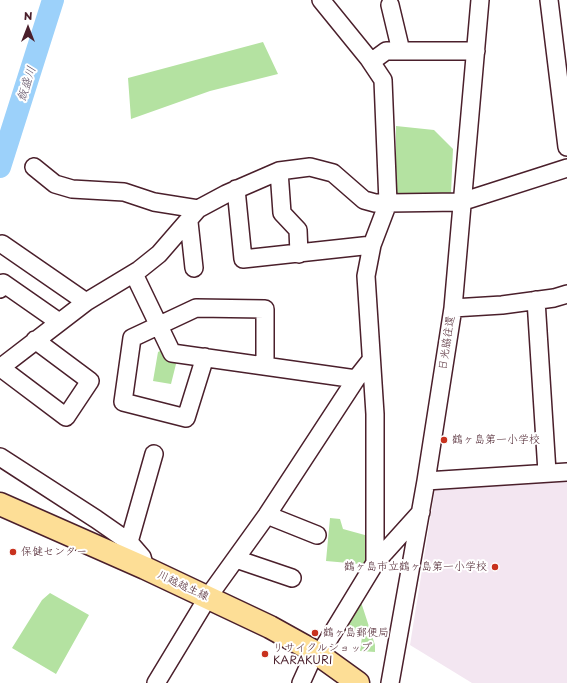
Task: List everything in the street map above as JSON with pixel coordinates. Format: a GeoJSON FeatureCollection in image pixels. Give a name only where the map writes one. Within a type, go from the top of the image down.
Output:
{"type":"FeatureCollection","features":[{"type":"Feature","properties":{"kind":"main road","name":"川越越生線"},"geometry":{"type":"LineString","coordinates":[[0,504],[145,568],[270,627],[317,653],[358,683]]}},
{"type":"Feature","properties":{"kind":"street"},"geometry":{"type":"LineString","coordinates":[[321,0],[371,62],[383,80],[388,203],[372,245],[366,276],[375,414],[375,563]]}},
{"type":"Feature","properties":{"kind":"street","name":"日光脇往還"},"geometry":{"type":"LineString","coordinates":[[390,683],[421,512],[453,308],[461,202],[480,0]]}},
{"type":"Feature","properties":{"kind":"street"},"geometry":{"type":"LineString","coordinates":[[549,0],[561,54],[567,147]]}},
{"type":"Feature","properties":{"kind":"street"},"geometry":{"type":"LineString","coordinates":[[390,5],[401,51]]}},
{"type":"Feature","properties":{"kind":"street"},"geometry":{"type":"LineString","coordinates":[[371,62],[386,51],[476,51]]}},
{"type":"Feature","properties":{"kind":"street"},"geometry":{"type":"LineString","coordinates":[[34,167],[55,184],[72,189],[124,192],[194,215]]}},
{"type":"Feature","properties":{"kind":"street"},"geometry":{"type":"LineString","coordinates":[[35,340],[90,381],[66,416],[0,368],[35,340],[86,302],[134,274],[159,254],[194,215],[236,190],[279,170],[310,167],[333,173],[364,200],[375,204],[461,202],[567,168]]}},
{"type":"Feature","properties":{"kind":"street"},"geometry":{"type":"LineString","coordinates":[[279,170],[282,213],[298,230],[299,254]]}},
{"type":"Feature","properties":{"kind":"street"},"geometry":{"type":"LineString","coordinates":[[236,190],[243,259],[372,245]]}},
{"type":"Feature","properties":{"kind":"street"},"geometry":{"type":"LineString","coordinates":[[194,215],[194,268]]}},
{"type":"Feature","properties":{"kind":"street"},"geometry":{"type":"LineString","coordinates":[[2,244],[86,302]]}},
{"type":"Feature","properties":{"kind":"street"},"geometry":{"type":"LineString","coordinates":[[134,274],[160,324],[172,353],[356,379]]}},
{"type":"Feature","properties":{"kind":"street"},"geometry":{"type":"LineString","coordinates":[[0,289],[3,282],[59,322]]}},
{"type":"Feature","properties":{"kind":"street"},"geometry":{"type":"LineString","coordinates":[[453,308],[536,300],[567,294]]}},
{"type":"Feature","properties":{"kind":"street"},"geometry":{"type":"LineString","coordinates":[[536,300],[547,472]]}},
{"type":"Feature","properties":{"kind":"street"},"geometry":{"type":"LineString","coordinates":[[205,357],[186,418],[123,402],[132,338],[196,308],[265,309],[265,365]]}},
{"type":"Feature","properties":{"kind":"street"},"geometry":{"type":"LineString","coordinates":[[156,683],[208,597],[267,515],[356,379],[371,360]]}},
{"type":"Feature","properties":{"kind":"street"},"geometry":{"type":"LineString","coordinates":[[129,542],[154,454]]}},
{"type":"Feature","properties":{"kind":"street"},"geometry":{"type":"LineString","coordinates":[[0,457],[129,542],[142,557],[145,568]]}},
{"type":"Feature","properties":{"kind":"street"},"geometry":{"type":"LineString","coordinates":[[426,481],[547,472],[567,472]]}},
{"type":"Feature","properties":{"kind":"street"},"geometry":{"type":"LineString","coordinates":[[300,683],[317,653],[375,563],[421,512]]}},
{"type":"Feature","properties":{"kind":"street"},"geometry":{"type":"LineString","coordinates":[[267,515],[317,535]]}},
{"type":"Feature","properties":{"kind":"street"},"geometry":{"type":"LineString","coordinates":[[236,559],[292,578]]}},
{"type":"Feature","properties":{"kind":"shaded area","name":"鶴ヶ島市立鶴ヶ島第一小学校"},"geometry":{"type":"Polygon","coordinates":[[[567,478],[567,683],[472,683],[410,645],[435,489],[567,478]]]}},
{"type":"Feature","properties":{"kind":"green space"},"geometry":{"type":"Polygon","coordinates":[[[263,42],[278,74],[210,91],[131,119],[128,78],[263,42]]]}},
{"type":"Feature","properties":{"kind":"green space"},"geometry":{"type":"Polygon","coordinates":[[[396,126],[434,130],[453,149],[451,193],[396,197],[396,126]]]}},
{"type":"Feature","properties":{"kind":"green space"},"geometry":{"type":"Polygon","coordinates":[[[164,349],[177,360],[171,384],[153,381],[158,352],[164,349]]]}},
{"type":"Feature","properties":{"kind":"green space"},"geometry":{"type":"Polygon","coordinates":[[[330,518],[340,519],[343,529],[372,537],[371,565],[326,561],[330,518]]]}},
{"type":"Feature","properties":{"kind":"green space"},"geometry":{"type":"Polygon","coordinates":[[[50,593],[89,615],[56,674],[12,648],[42,600],[50,593]]]}},
{"type":"Feature","properties":{"kind":"green space"},"geometry":{"type":"Polygon","coordinates":[[[361,602],[375,645],[375,652],[360,651],[362,637],[340,629],[361,602]]]}},
{"type":"Feature","properties":{"kind":"waterway","name":"飯盛川"},"geometry":{"type":"LineString","coordinates":[[0,167],[53,0]]}},
{"type":"Feature","properties":{"kind":"place","name":"鶴ヶ島第一小学校"},"geometry":{"type":"Point","coordinates":[444,440]}},
{"type":"Feature","properties":{"kind":"place","name":"保健センター"},"geometry":{"type":"Point","coordinates":[13,552]}},
{"type":"Feature","properties":{"kind":"place","name":"鶴ヶ島市立鶴ヶ島第一小学校"},"geometry":{"type":"Point","coordinates":[495,567]}},
{"type":"Feature","properties":{"kind":"place","name":"鶴ヶ島郵便局"},"geometry":{"type":"Point","coordinates":[315,633]}},
{"type":"Feature","properties":{"kind":"place","name":"リサイクルショップ KARAKURI"},"geometry":{"type":"Point","coordinates":[265,654]}}]}
